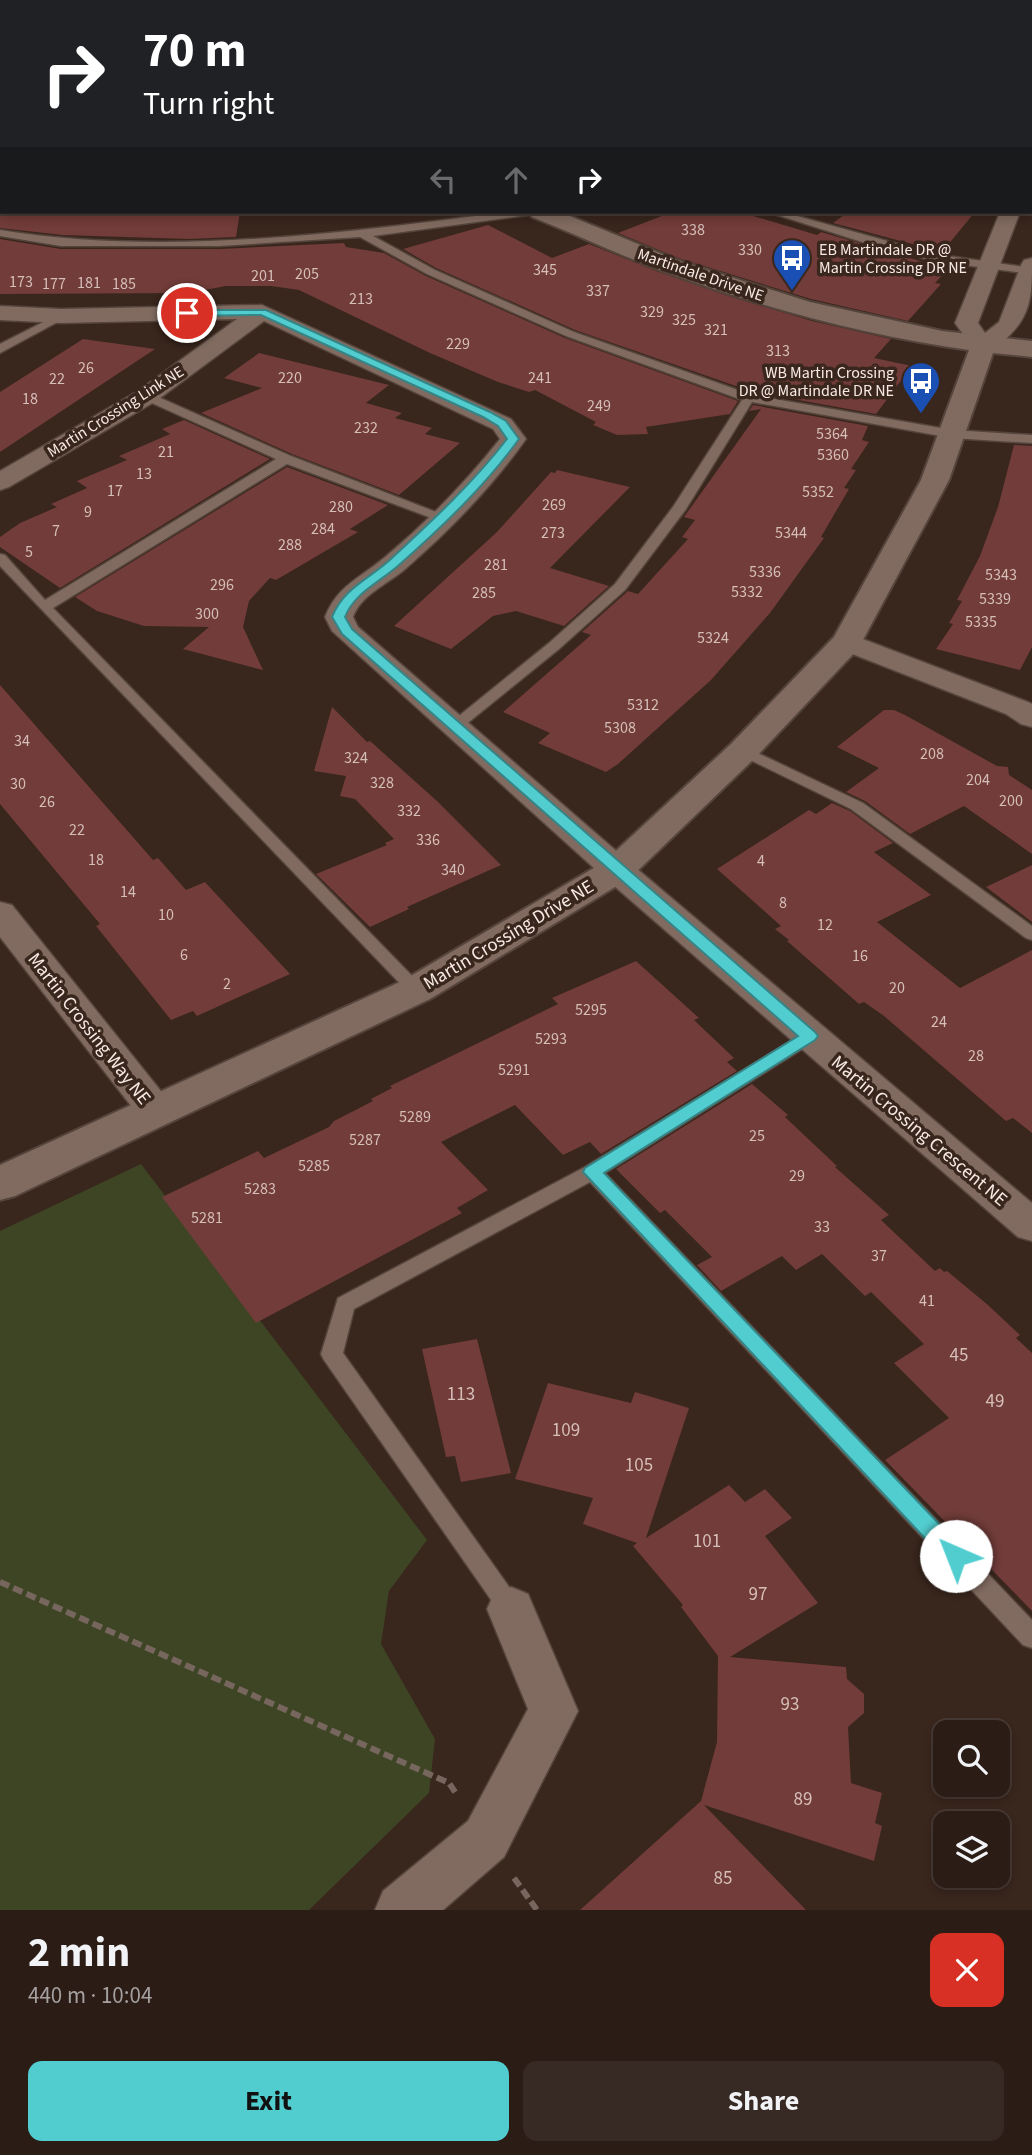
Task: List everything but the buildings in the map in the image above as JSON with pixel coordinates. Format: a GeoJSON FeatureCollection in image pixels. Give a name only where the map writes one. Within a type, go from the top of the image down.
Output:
{"type":"FeatureCollection","features":[{"type":"Feature","properties":{"kind":"street","name":"Martindale Drive NE"},"geometry":{"type":"LineString","coordinates":[[545,214],[670,265],[772,298],[852,319],[983,346],[1032,349]]}},
{"type":"Feature","properties":{"kind":"street"},"geometry":{"type":"LineString","coordinates":[[1009,214],[967,323],[983,346],[1009,325],[1031,269]]}},
{"type":"Feature","properties":{"kind":"street"},"geometry":{"type":"LineString","coordinates":[[0,313],[61,316],[262,312],[502,424],[513,439],[485,475],[394,564],[345,601],[339,617],[346,631],[617,870]]}},
{"type":"Feature","properties":{"kind":"street","name":"Martin Crossing Link NE"},"geometry":{"type":"LineString","coordinates":[[0,482],[147,396],[262,312]]}},
{"type":"Feature","properties":{"kind":"street","name":"Martin Crossing Drive NE"},"geometry":{"type":"LineString","coordinates":[[0,1184],[416,990],[617,870],[743,751],[847,642],[935,480],[983,346]]}},
{"type":"Feature","properties":{"kind":"street"},"geometry":{"type":"LineString","coordinates":[[847,642],[1017,708],[1032,718]]}},
{"type":"Feature","properties":{"kind":"street","name":"Martin Crossing Crescent NE"},"geometry":{"type":"LineString","coordinates":[[617,870],[1032,1226]]}},
{"type":"Feature","properties":{"kind":"street","name":"Martin Crossing Way NE"},"geometry":{"type":"LineString","coordinates":[[4,925],[155,1110]]}},
{"type":"Feature","properties":{"kind":"street"},"geometry":{"type":"LineString","coordinates":[[402,1910],[486,1839],[553,1711],[511,1609]]}},
{"type":"Feature","properties":{"kind":"lane"},"geometry":{"type":"LineString","coordinates":[[0,233],[61,243],[219,243],[362,234],[513,214]]}},
{"type":"Feature","properties":{"kind":"lane"},"geometry":{"type":"LineString","coordinates":[[780,214],[904,250],[989,268],[1031,269]]}},
{"type":"Feature","properties":{"kind":"lane"},"geometry":{"type":"LineString","coordinates":[[362,234],[431,272],[559,329],[749,398],[952,434],[1032,439]]}},
{"type":"Feature","properties":{"kind":"lane"},"geometry":{"type":"LineString","coordinates":[[0,349],[61,316]]}},
{"type":"Feature","properties":{"kind":"lane"},"geometry":{"type":"LineString","coordinates":[[147,396],[286,459],[442,517]]}},
{"type":"Feature","properties":{"kind":"lane"},"geometry":{"type":"LineString","coordinates":[[454,727],[555,646],[620,587],[679,509],[749,398]]}},
{"type":"Feature","properties":{"kind":"lane"},"geometry":{"type":"LineString","coordinates":[[44,607],[286,459]]}},
{"type":"Feature","properties":{"kind":"lane"},"geometry":{"type":"LineString","coordinates":[[0,558],[44,607],[416,990]]}},
{"type":"Feature","properties":{"kind":"lane"},"geometry":{"type":"LineString","coordinates":[[743,751],[857,806],[1032,934]]}},
{"type":"Feature","properties":{"kind":"lane"},"geometry":{"type":"LineString","coordinates":[[511,1609],[332,1354],[345,1304],[592,1172],[809,1036]]}},
{"type":"Feature","properties":{"kind":"lane"},"geometry":{"type":"LineString","coordinates":[[592,1172],[1032,1637]]}},
{"type":"Feature","properties":{"kind":"path"},"geometry":{"type":"LineString","coordinates":[[0,1582],[449,1783],[486,1839]]}},
{"type":"Feature","properties":{"kind":"green space"},"geometry":{"type":"Polygon","coordinates":[[[141,1164],[427,1540],[389,1591],[381,1644],[435,1739],[429,1793],[309,1910],[0,1910],[0,1231],[141,1164]]]}},
{"type":"Feature","properties":{"kind":"place","name":"EB Martindale DR @ Martin Crossing DR NE"},"geometry":{"type":"Point","coordinates":[792,292]}},
{"type":"Feature","properties":{"kind":"place","name":"WB Martin Crossing DR @ Martindale DR NE"},"geometry":{"type":"Point","coordinates":[921,415]}},
{"type":"Feature","properties":{"kind":"route"},"geometry":{"type":"LineString","coordinates":[[187,313],[262,312],[486,414],[502,424],[513,439],[485,475],[394,564],[345,601],[339,617],[346,631],[809,1036],[592,1172],[956,1556]]}}]}
